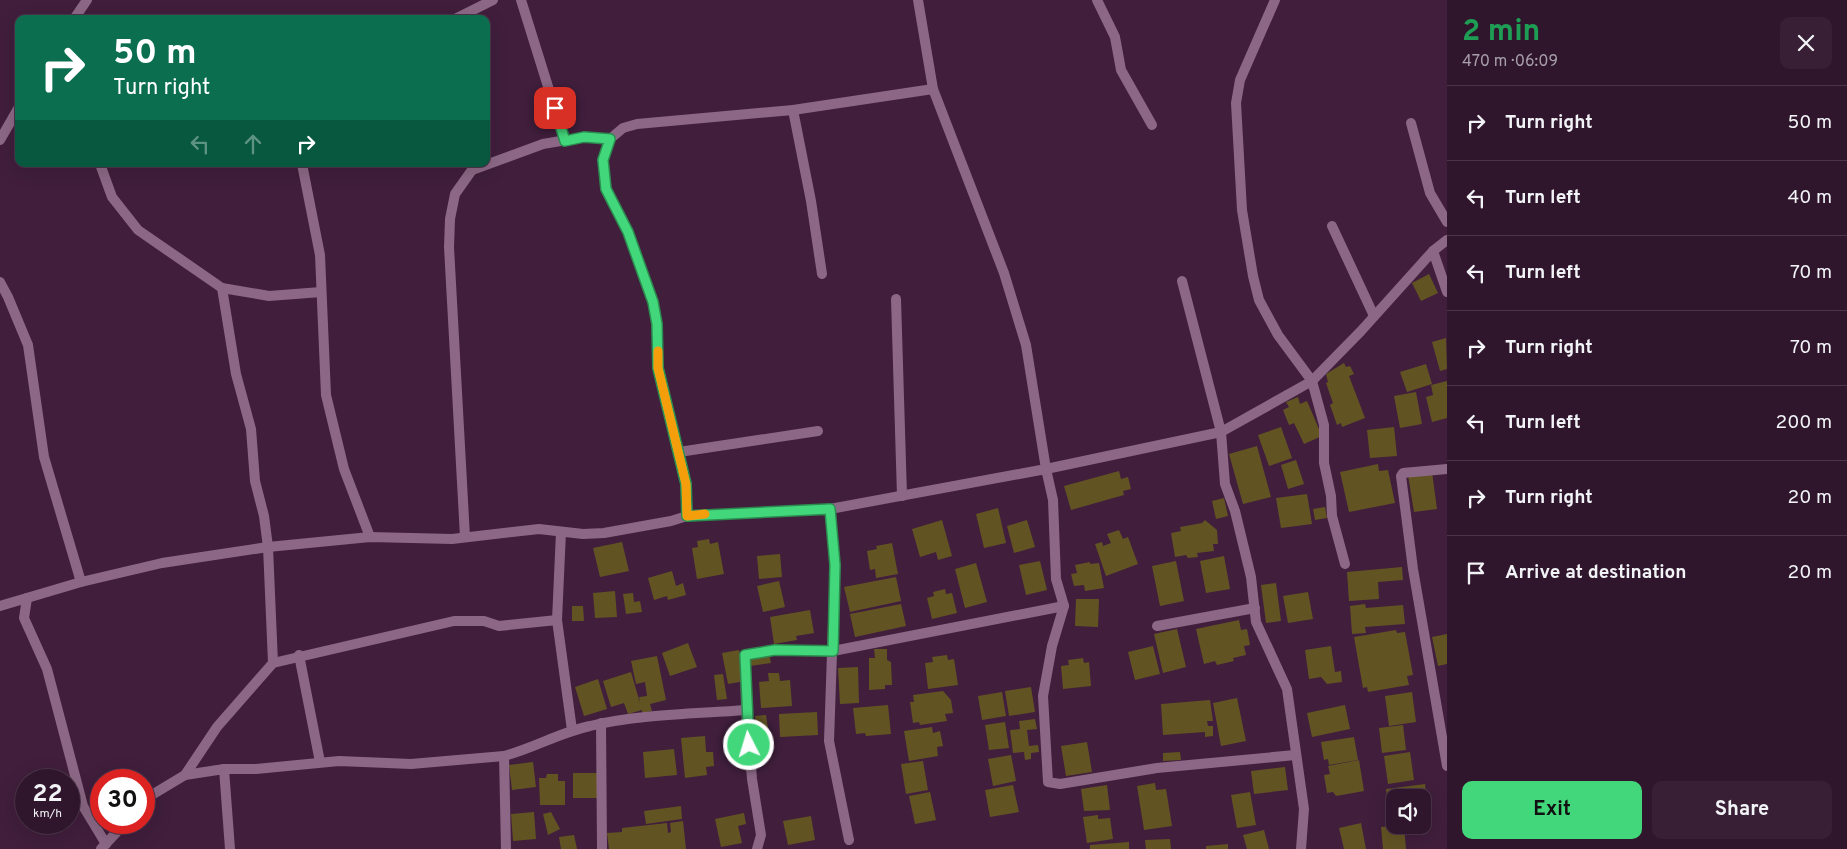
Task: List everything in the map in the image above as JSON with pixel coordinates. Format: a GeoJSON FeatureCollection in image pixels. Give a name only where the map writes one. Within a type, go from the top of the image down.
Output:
{"type":"FeatureCollection","features":[{"type":"Feature","properties":{"kind":"street"},"geometry":{"type":"LineString","coordinates":[[77,15],[87,0]]}},
{"type":"Feature","properties":{"kind":"street"},"geometry":{"type":"LineString","coordinates":[[463,15],[493,0]]}},
{"type":"Feature","properties":{"kind":"street"},"geometry":{"type":"LineString","coordinates":[[521,0],[565,141]]}},
{"type":"Feature","properties":{"kind":"street"},"geometry":{"type":"LineString","coordinates":[[918,0],[933,89],[1004,273],[1026,345],[1046,470],[1053,500],[1056,579],[1064,606],[1052,646],[1043,696],[1048,782],[1060,784],[1157,768],[1247,758],[1295,755]]}},
{"type":"Feature","properties":{"kind":"street"},"geometry":{"type":"LineString","coordinates":[[1097,0],[1115,36],[1121,70],[1152,125]]}},
{"type":"Feature","properties":{"kind":"street"},"geometry":{"type":"LineString","coordinates":[[1275,0],[1246,65],[1236,103],[1242,210],[1259,300],[1278,335],[1312,381],[1324,426],[1324,463],[1331,496],[1332,516],[1345,564]]}},
{"type":"Feature","properties":{"kind":"street"},"geometry":{"type":"LineString","coordinates":[[687,516],[686,484],[658,368],[657,324],[653,302],[628,232],[606,189],[603,160],[610,139],[623,128],[637,124],[793,110],[933,89]]}},
{"type":"Feature","properties":{"kind":"street"},"geometry":{"type":"LineString","coordinates":[[793,110],[811,201],[822,274]]}},
{"type":"Feature","properties":{"kind":"street"},"geometry":{"type":"LineString","coordinates":[[0,140],[15,114]]}},
{"type":"Feature","properties":{"kind":"street"},"geometry":{"type":"LineString","coordinates":[[1411,123],[1430,194],[1447,222]]}},
{"type":"Feature","properties":{"kind":"street"},"geometry":{"type":"LineString","coordinates":[[490,163],[543,144],[584,137],[610,139]]}},
{"type":"Feature","properties":{"kind":"street"},"geometry":{"type":"LineString","coordinates":[[101,167],[112,197],[138,230],[222,288],[269,296],[321,292]]}},
{"type":"Feature","properties":{"kind":"street"},"geometry":{"type":"LineString","coordinates":[[303,167],[320,255],[326,395],[344,468],[370,537]]}},
{"type":"Feature","properties":{"kind":"street"},"geometry":{"type":"LineString","coordinates":[[465,537],[452,334],[449,247],[451,207],[455,194],[472,170],[480,167]]}},
{"type":"Feature","properties":{"kind":"street"},"geometry":{"type":"LineString","coordinates":[[1332,226],[1374,316]]}},
{"type":"Feature","properties":{"kind":"street"},"geometry":{"type":"LineString","coordinates":[[0,606],[81,582],[162,563],[268,547],[370,537],[465,537],[539,529],[561,532],[604,533],[671,521],[687,516],[830,509],[1046,470],[1220,432],[1312,381],[1433,251],[1447,240]]}},
{"type":"Feature","properties":{"kind":"street"},"geometry":{"type":"LineString","coordinates":[[1433,251],[1447,292]]}},
{"type":"Feature","properties":{"kind":"street"},"geometry":{"type":"LineString","coordinates":[[1182,281],[1220,432],[1225,484],[1235,512],[1246,556],[1256,622],[1287,689],[1304,809],[1301,849]]}},
{"type":"Feature","properties":{"kind":"street"},"geometry":{"type":"LineString","coordinates":[[0,282],[8,296],[28,345],[44,457],[81,582]]}},
{"type":"Feature","properties":{"kind":"street"},"geometry":{"type":"LineString","coordinates":[[222,288],[236,374],[252,429],[255,482],[264,516],[268,547],[273,663]]}},
{"type":"Feature","properties":{"kind":"street"},"geometry":{"type":"LineString","coordinates":[[896,299],[902,496]]}},
{"type":"Feature","properties":{"kind":"street"},"geometry":{"type":"LineString","coordinates":[[678,452],[818,432]]}},
{"type":"Feature","properties":{"kind":"street"},"geometry":{"type":"LineString","coordinates":[[1447,469],[1403,473],[1401,476],[1413,568],[1447,766]]}},
{"type":"Feature","properties":{"kind":"street"},"geometry":{"type":"LineString","coordinates":[[830,509],[835,565],[829,741],[849,840]]}},
{"type":"Feature","properties":{"kind":"street"},"geometry":{"type":"LineString","coordinates":[[561,532],[557,620],[572,730]]}},
{"type":"Feature","properties":{"kind":"street"},"geometry":{"type":"LineString","coordinates":[[27,598],[23,609],[24,618],[48,669],[83,806],[104,846],[115,834]]}},
{"type":"Feature","properties":{"kind":"street"},"geometry":{"type":"LineString","coordinates":[[765,849],[752,780],[746,710],[745,655],[775,650],[833,651],[1064,606]]}},
{"type":"Feature","properties":{"kind":"street"},"geometry":{"type":"LineString","coordinates":[[1157,626],[1255,608]]}},
{"type":"Feature","properties":{"kind":"street"},"geometry":{"type":"LineString","coordinates":[[155,793],[185,774],[217,727],[273,663],[298,655],[454,620],[484,621],[499,626],[557,620]]}},
{"type":"Feature","properties":{"kind":"street"},"geometry":{"type":"LineString","coordinates":[[298,655],[320,762]]}},
{"type":"Feature","properties":{"kind":"street"},"geometry":{"type":"LineString","coordinates":[[185,774],[224,769],[256,769],[320,762],[411,764],[504,756],[531,748],[572,730],[601,723],[746,710]]}},
{"type":"Feature","properties":{"kind":"street"},"geometry":{"type":"LineString","coordinates":[[601,723],[602,849]]}},
{"type":"Feature","properties":{"kind":"street"},"geometry":{"type":"LineString","coordinates":[[504,756],[506,849]]}},
{"type":"Feature","properties":{"kind":"street"},"geometry":{"type":"LineString","coordinates":[[224,769],[230,849]]}},
{"type":"Feature","properties":{"kind":"street"},"geometry":{"type":"LineString","coordinates":[[757,849],[761,835]]}},
{"type":"Feature","properties":{"kind":"building"},"geometry":{"type":"Polygon","coordinates":[[[1429,274],[1438,293],[1421,301],[1412,283],[1429,274]]]}},
{"type":"Feature","properties":{"kind":"building"},"geometry":{"type":"Polygon","coordinates":[[[1446,338],[1447,369],[1440,371],[1432,342],[1446,338]]]}},
{"type":"Feature","properties":{"kind":"building"},"geometry":{"type":"Polygon","coordinates":[[[1344,363],[1346,367],[1350,366],[1354,374],[1349,376],[1365,418],[1342,427],[1341,423],[1337,425],[1330,405],[1333,403],[1326,383],[1328,382],[1326,374],[1344,363]]]}},
{"type":"Feature","properties":{"kind":"building"},"geometry":{"type":"Polygon","coordinates":[[[1426,364],[1432,384],[1407,392],[1400,372],[1426,364]]]}},
{"type":"Feature","properties":{"kind":"building"},"geometry":{"type":"Polygon","coordinates":[[[1447,381],[1447,418],[1432,422],[1426,397],[1433,395],[1431,385],[1447,381]]]}},
{"type":"Feature","properties":{"kind":"building"},"geometry":{"type":"Polygon","coordinates":[[[1416,392],[1422,424],[1400,428],[1394,396],[1416,392]]]}},
{"type":"Feature","properties":{"kind":"building"},"geometry":{"type":"Polygon","coordinates":[[[1298,397],[1300,404],[1307,401],[1322,436],[1304,444],[1294,423],[1289,425],[1283,410],[1289,407],[1286,402],[1298,397]]]}},
{"type":"Feature","properties":{"kind":"building"},"geometry":{"type":"Polygon","coordinates":[[[1281,427],[1292,458],[1269,466],[1258,435],[1281,427]]]}},
{"type":"Feature","properties":{"kind":"building"},"geometry":{"type":"Polygon","coordinates":[[[1394,427],[1397,456],[1370,458],[1367,430],[1394,427]]]}},
{"type":"Feature","properties":{"kind":"building"},"geometry":{"type":"Polygon","coordinates":[[[1257,446],[1271,497],[1243,504],[1229,454],[1257,446]]]}},
{"type":"Feature","properties":{"kind":"building"},"geometry":{"type":"Polygon","coordinates":[[[1296,460],[1304,484],[1288,489],[1281,465],[1296,460]]]}},
{"type":"Feature","properties":{"kind":"building"},"geometry":{"type":"Polygon","coordinates":[[[1378,464],[1379,471],[1388,470],[1395,503],[1349,512],[1340,472],[1378,464]]]}},
{"type":"Feature","properties":{"kind":"building"},"geometry":{"type":"Polygon","coordinates":[[[1119,471],[1121,479],[1128,477],[1131,489],[1123,491],[1124,495],[1071,510],[1064,486],[1119,471]]]}},
{"type":"Feature","properties":{"kind":"building"},"geometry":{"type":"Polygon","coordinates":[[[1432,472],[1437,509],[1414,512],[1408,475],[1432,472]]]}},
{"type":"Feature","properties":{"kind":"building"},"geometry":{"type":"Polygon","coordinates":[[[1307,494],[1312,524],[1281,528],[1276,498],[1307,494]]]}},
{"type":"Feature","properties":{"kind":"building"},"geometry":{"type":"Polygon","coordinates":[[[1224,498],[1228,516],[1216,519],[1212,501],[1224,498]]]}},
{"type":"Feature","properties":{"kind":"building"},"geometry":{"type":"Polygon","coordinates":[[[1325,507],[1327,518],[1315,520],[1313,509],[1325,507]]]}},
{"type":"Feature","properties":{"kind":"building"},"geometry":{"type":"Polygon","coordinates":[[[998,508],[1006,543],[984,548],[976,514],[998,508]]]}},
{"type":"Feature","properties":{"kind":"building"},"geometry":{"type":"Polygon","coordinates":[[[942,520],[952,556],[938,560],[936,552],[920,557],[912,529],[942,520]]]}},
{"type":"Feature","properties":{"kind":"building"},"geometry":{"type":"Polygon","coordinates":[[[1027,520],[1035,547],[1014,553],[1007,526],[1027,520]]]}},
{"type":"Feature","properties":{"kind":"building"},"geometry":{"type":"Polygon","coordinates":[[[1205,520],[1217,530],[1218,544],[1213,544],[1214,551],[1197,553],[1198,557],[1188,558],[1186,555],[1175,557],[1171,533],[1181,531],[1180,527],[1202,523],[1205,520]]]}},
{"type":"Feature","properties":{"kind":"building"},"geometry":{"type":"Polygon","coordinates":[[[1119,530],[1123,539],[1128,537],[1138,564],[1106,576],[1095,544],[1102,542],[1103,546],[1111,543],[1107,534],[1119,530]]]}},
{"type":"Feature","properties":{"kind":"building"},"geometry":{"type":"Polygon","coordinates":[[[709,539],[710,544],[718,542],[724,574],[697,579],[692,548],[698,547],[697,541],[709,539]]]}},
{"type":"Feature","properties":{"kind":"building"},"geometry":{"type":"Polygon","coordinates":[[[622,542],[629,571],[600,577],[593,548],[622,542]]]}},
{"type":"Feature","properties":{"kind":"building"},"geometry":{"type":"Polygon","coordinates":[[[892,543],[898,574],[876,578],[875,569],[870,570],[867,551],[877,549],[876,546],[892,543]]]}},
{"type":"Feature","properties":{"kind":"building"},"geometry":{"type":"Polygon","coordinates":[[[780,554],[782,577],[759,579],[757,556],[780,554]]]}},
{"type":"Feature","properties":{"kind":"building"},"geometry":{"type":"Polygon","coordinates":[[[1224,556],[1230,589],[1206,593],[1200,561],[1224,556]]]}},
{"type":"Feature","properties":{"kind":"building"},"geometry":{"type":"Polygon","coordinates":[[[1040,561],[1047,590],[1026,595],[1019,565],[1040,561]]]}},
{"type":"Feature","properties":{"kind":"building"},"geometry":{"type":"Polygon","coordinates":[[[1176,561],[1184,601],[1160,606],[1152,566],[1176,561]]]}},
{"type":"Feature","properties":{"kind":"building"},"geometry":{"type":"Polygon","coordinates":[[[1090,562],[1090,564],[1099,563],[1104,588],[1085,591],[1084,585],[1074,586],[1071,574],[1077,573],[1075,565],[1090,562]]]}},
{"type":"Feature","properties":{"kind":"building"},"geometry":{"type":"Polygon","coordinates":[[[976,563],[987,602],[965,608],[955,569],[976,563]]]}},
{"type":"Feature","properties":{"kind":"building"},"geometry":{"type":"Polygon","coordinates":[[[1402,567],[1403,580],[1378,582],[1379,599],[1349,601],[1347,572],[1402,567]]]}},
{"type":"Feature","properties":{"kind":"building"},"geometry":{"type":"Polygon","coordinates":[[[672,571],[676,586],[683,583],[686,595],[668,600],[667,596],[654,600],[648,578],[672,571]]]}},
{"type":"Feature","properties":{"kind":"building"},"geometry":{"type":"Polygon","coordinates":[[[896,577],[901,601],[850,612],[844,587],[896,577]]]}},
{"type":"Feature","properties":{"kind":"building"},"geometry":{"type":"Polygon","coordinates":[[[779,581],[785,607],[763,612],[757,586],[779,581]]]}},
{"type":"Feature","properties":{"kind":"building"},"geometry":{"type":"Polygon","coordinates":[[[1276,583],[1281,621],[1266,623],[1261,585],[1276,583]]]}},
{"type":"Feature","properties":{"kind":"building"},"geometry":{"type":"Polygon","coordinates":[[[945,589],[946,594],[952,593],[957,613],[932,619],[927,598],[934,596],[933,592],[945,589]]]}},
{"type":"Feature","properties":{"kind":"building"},"geometry":{"type":"Polygon","coordinates":[[[615,591],[617,617],[595,618],[593,593],[615,591]]]}},
{"type":"Feature","properties":{"kind":"building"},"geometry":{"type":"Polygon","coordinates":[[[1308,592],[1313,619],[1288,623],[1283,596],[1308,592]]]}},
{"type":"Feature","properties":{"kind":"building"},"geometry":{"type":"Polygon","coordinates":[[[633,593],[634,602],[640,601],[642,612],[626,614],[623,594],[633,593]]]}},
{"type":"Feature","properties":{"kind":"building"},"geometry":{"type":"Polygon","coordinates":[[[1076,599],[1099,599],[1098,627],[1075,626],[1076,599]]]}},
{"type":"Feature","properties":{"kind":"building"},"geometry":{"type":"Polygon","coordinates":[[[901,604],[906,626],[855,637],[850,614],[901,604]]]}},
{"type":"Feature","properties":{"kind":"building"},"geometry":{"type":"Polygon","coordinates":[[[1365,604],[1366,608],[1403,605],[1405,624],[1365,627],[1366,633],[1352,634],[1350,606],[1365,604]]]}},
{"type":"Feature","properties":{"kind":"building"},"geometry":{"type":"Polygon","coordinates":[[[572,606],[583,606],[584,621],[572,621],[572,606]]]}},
{"type":"Feature","properties":{"kind":"building"},"geometry":{"type":"Polygon","coordinates":[[[810,610],[814,633],[796,636],[797,640],[774,644],[770,617],[810,610]]]}},
{"type":"Feature","properties":{"kind":"building"},"geometry":{"type":"Polygon","coordinates":[[[1239,620],[1241,630],[1247,629],[1250,645],[1244,646],[1246,655],[1233,658],[1234,661],[1217,665],[1215,661],[1204,664],[1196,629],[1239,620]]]}},
{"type":"Feature","properties":{"kind":"building"},"geometry":{"type":"Polygon","coordinates":[[[1177,629],[1186,667],[1163,673],[1154,634],[1177,629]]]}},
{"type":"Feature","properties":{"kind":"building"},"geometry":{"type":"Polygon","coordinates":[[[1396,630],[1397,633],[1405,632],[1413,675],[1407,676],[1409,685],[1368,692],[1367,687],[1363,688],[1354,637],[1396,630]]]}},
{"type":"Feature","properties":{"kind":"building"},"geometry":{"type":"Polygon","coordinates":[[[1447,634],[1447,664],[1438,666],[1432,637],[1447,634]]]}},
{"type":"Feature","properties":{"kind":"building"},"geometry":{"type":"Polygon","coordinates":[[[688,643],[697,667],[670,676],[662,653],[688,643]]]}},
{"type":"Feature","properties":{"kind":"building"},"geometry":{"type":"Polygon","coordinates":[[[1153,646],[1160,674],[1135,680],[1128,652],[1153,646]]]}},
{"type":"Feature","properties":{"kind":"building"},"geometry":{"type":"Polygon","coordinates":[[[1331,646],[1335,672],[1341,671],[1342,682],[1327,684],[1321,677],[1309,679],[1305,650],[1331,646]]]}},
{"type":"Feature","properties":{"kind":"building"},"geometry":{"type":"Polygon","coordinates":[[[874,649],[887,649],[887,660],[891,662],[892,685],[885,685],[885,689],[869,690],[869,658],[875,658],[874,649]]]}},
{"type":"Feature","properties":{"kind":"building"},"geometry":{"type":"Polygon","coordinates":[[[739,650],[745,681],[728,684],[722,653],[739,650]]]}},
{"type":"Feature","properties":{"kind":"building"},"geometry":{"type":"Polygon","coordinates":[[[769,653],[771,663],[750,666],[748,656],[769,653]]]}},
{"type":"Feature","properties":{"kind":"building"},"geometry":{"type":"Polygon","coordinates":[[[947,655],[948,660],[954,659],[958,685],[928,689],[925,663],[933,662],[932,657],[947,655]]]}},
{"type":"Feature","properties":{"kind":"building"},"geometry":{"type":"Polygon","coordinates":[[[657,656],[666,700],[650,704],[652,711],[642,713],[642,710],[628,714],[624,703],[611,707],[603,681],[631,672],[640,703],[639,697],[647,696],[645,682],[636,684],[631,661],[657,656]]]}},
{"type":"Feature","properties":{"kind":"building"},"geometry":{"type":"Polygon","coordinates":[[[1083,658],[1084,663],[1089,662],[1091,686],[1063,689],[1061,666],[1069,665],[1068,660],[1083,658]]]}},
{"type":"Feature","properties":{"kind":"building"},"geometry":{"type":"Polygon","coordinates":[[[858,667],[859,703],[840,704],[838,668],[858,667]]]}},
{"type":"Feature","properties":{"kind":"building"},"geometry":{"type":"Polygon","coordinates":[[[768,673],[779,673],[780,681],[790,680],[792,706],[761,708],[759,682],[769,681],[768,673]]]}},
{"type":"Feature","properties":{"kind":"building"},"geometry":{"type":"Polygon","coordinates":[[[723,674],[727,699],[717,700],[714,675],[723,674]]]}},
{"type":"Feature","properties":{"kind":"building"},"geometry":{"type":"Polygon","coordinates":[[[598,679],[607,709],[584,716],[575,687],[598,679]]]}},
{"type":"Feature","properties":{"kind":"building"},"geometry":{"type":"Polygon","coordinates":[[[1031,687],[1035,712],[1009,716],[1005,691],[1031,687]]]}},
{"type":"Feature","properties":{"kind":"building"},"geometry":{"type":"Polygon","coordinates":[[[943,691],[951,700],[953,713],[945,714],[947,721],[920,725],[919,722],[913,723],[910,702],[914,702],[913,695],[943,691]]]}},
{"type":"Feature","properties":{"kind":"building"},"geometry":{"type":"Polygon","coordinates":[[[1002,692],[1006,716],[982,720],[978,696],[1002,692]]]}},
{"type":"Feature","properties":{"kind":"building"},"geometry":{"type":"Polygon","coordinates":[[[1412,692],[1416,722],[1389,726],[1385,696],[1412,692]]]}},
{"type":"Feature","properties":{"kind":"building"},"geometry":{"type":"Polygon","coordinates":[[[1237,698],[1246,741],[1221,746],[1213,703],[1237,698]]]}},
{"type":"Feature","properties":{"kind":"building"},"geometry":{"type":"Polygon","coordinates":[[[1210,700],[1213,721],[1207,721],[1208,726],[1213,726],[1213,736],[1205,737],[1205,732],[1163,735],[1161,704],[1210,700]]]}},
{"type":"Feature","properties":{"kind":"building"},"geometry":{"type":"Polygon","coordinates":[[[888,705],[891,734],[866,736],[865,733],[856,734],[853,708],[888,705]]]}},
{"type":"Feature","properties":{"kind":"building"},"geometry":{"type":"Polygon","coordinates":[[[1345,705],[1350,729],[1312,737],[1307,713],[1345,705]]]}},
{"type":"Feature","properties":{"kind":"building"},"geometry":{"type":"Polygon","coordinates":[[[817,712],[818,735],[780,737],[779,714],[817,712]]]}},
{"type":"Feature","properties":{"kind":"building"},"geometry":{"type":"Polygon","coordinates":[[[766,715],[768,728],[757,729],[755,716],[766,715]]]}},
{"type":"Feature","properties":{"kind":"building"},"geometry":{"type":"Polygon","coordinates":[[[1035,719],[1037,729],[1027,730],[1029,746],[1038,745],[1039,752],[1031,753],[1031,759],[1025,760],[1024,752],[1013,753],[1010,730],[1020,729],[1019,721],[1035,719]]]}},
{"type":"Feature","properties":{"kind":"building"},"geometry":{"type":"Polygon","coordinates":[[[1005,722],[1009,748],[989,750],[985,725],[1005,722]]]}},
{"type":"Feature","properties":{"kind":"building"},"geometry":{"type":"Polygon","coordinates":[[[1403,725],[1406,750],[1382,753],[1379,728],[1403,725]]]}},
{"type":"Feature","properties":{"kind":"building"},"geometry":{"type":"Polygon","coordinates":[[[932,727],[933,733],[940,731],[943,746],[937,747],[938,756],[909,761],[904,731],[932,727]]]}},
{"type":"Feature","properties":{"kind":"building"},"geometry":{"type":"Polygon","coordinates":[[[705,736],[706,752],[713,752],[714,766],[706,767],[707,775],[685,778],[681,738],[705,736]]]}},
{"type":"Feature","properties":{"kind":"building"},"geometry":{"type":"Polygon","coordinates":[[[1354,737],[1358,760],[1329,765],[1328,759],[1324,760],[1321,742],[1354,737]]]}},
{"type":"Feature","properties":{"kind":"building"},"geometry":{"type":"Polygon","coordinates":[[[1087,742],[1092,772],[1066,776],[1061,746],[1087,742]]]}},
{"type":"Feature","properties":{"kind":"building"},"geometry":{"type":"Polygon","coordinates":[[[674,749],[677,775],[645,778],[643,752],[674,749]]]}},
{"type":"Feature","properties":{"kind":"building"},"geometry":{"type":"Polygon","coordinates":[[[1180,752],[1181,760],[1163,761],[1163,753],[1180,752]]]}},
{"type":"Feature","properties":{"kind":"building"},"geometry":{"type":"Polygon","coordinates":[[[1410,752],[1414,780],[1388,784],[1384,756],[1410,752]]]}},
{"type":"Feature","properties":{"kind":"building"},"geometry":{"type":"Polygon","coordinates":[[[1011,755],[1016,781],[993,786],[988,759],[1011,755]]]}},
{"type":"Feature","properties":{"kind":"building"},"geometry":{"type":"Polygon","coordinates":[[[1359,760],[1364,791],[1336,796],[1333,792],[1327,793],[1324,775],[1330,774],[1328,766],[1359,760]]]}},
{"type":"Feature","properties":{"kind":"building"},"geometry":{"type":"Polygon","coordinates":[[[923,761],[928,790],[906,794],[901,764],[923,761]]]}},
{"type":"Feature","properties":{"kind":"building"},"geometry":{"type":"Polygon","coordinates":[[[533,762],[536,787],[512,790],[509,765],[533,762]]]}},
{"type":"Feature","properties":{"kind":"building"},"geometry":{"type":"Polygon","coordinates":[[[1285,767],[1288,790],[1254,794],[1251,771],[1285,767]]]}},
{"type":"Feature","properties":{"kind":"building"},"geometry":{"type":"Polygon","coordinates":[[[573,773],[598,773],[598,798],[573,798],[573,773]]]}},
{"type":"Feature","properties":{"kind":"building"},"geometry":{"type":"Polygon","coordinates":[[[547,774],[558,774],[558,781],[565,781],[565,805],[540,805],[539,778],[546,778],[547,774]]]}},
{"type":"Feature","properties":{"kind":"building"},"geometry":{"type":"Polygon","coordinates":[[[1155,783],[1156,790],[1166,789],[1172,826],[1144,830],[1137,786],[1155,783]]]}},
{"type":"Feature","properties":{"kind":"building"},"geometry":{"type":"Polygon","coordinates":[[[1425,784],[1426,789],[1386,789],[1425,784]]]}},
{"type":"Feature","properties":{"kind":"building"},"geometry":{"type":"Polygon","coordinates":[[[1013,785],[1019,812],[990,817],[985,790],[1013,785]]]}},
{"type":"Feature","properties":{"kind":"building"},"geometry":{"type":"Polygon","coordinates":[[[1107,785],[1110,810],[1084,811],[1081,789],[1107,785]]]}},
{"type":"Feature","properties":{"kind":"building"},"geometry":{"type":"Polygon","coordinates":[[[930,792],[936,820],[915,824],[909,796],[930,792]]]}},
{"type":"Feature","properties":{"kind":"building"},"geometry":{"type":"Polygon","coordinates":[[[1250,792],[1256,825],[1237,828],[1231,795],[1250,792]]]}},
{"type":"Feature","properties":{"kind":"building"},"geometry":{"type":"Polygon","coordinates":[[[681,806],[682,819],[646,824],[644,811],[681,806]]]}},
{"type":"Feature","properties":{"kind":"building"},"geometry":{"type":"Polygon","coordinates":[[[534,812],[536,839],[513,841],[511,814],[534,812]]]}},
{"type":"Feature","properties":{"kind":"building"},"geometry":{"type":"Polygon","coordinates":[[[551,812],[560,829],[548,835],[543,814],[551,812]]]}},
{"type":"Feature","properties":{"kind":"building"},"geometry":{"type":"Polygon","coordinates":[[[744,813],[746,824],[738,826],[742,843],[721,847],[715,819],[744,813]]]}},
{"type":"Feature","properties":{"kind":"building"},"geometry":{"type":"Polygon","coordinates":[[[1098,815],[1098,819],[1110,818],[1113,839],[1087,843],[1083,817],[1098,815]]]}},
{"type":"Feature","properties":{"kind":"building"},"geometry":{"type":"Polygon","coordinates":[[[811,816],[815,840],[788,845],[783,821],[811,816]]]}},
{"type":"Feature","properties":{"kind":"building"},"geometry":{"type":"Polygon","coordinates":[[[683,821],[686,849],[609,849],[607,833],[622,832],[622,828],[667,823],[668,833],[671,832],[670,823],[683,821]]]}},
{"type":"Feature","properties":{"kind":"building"},"geometry":{"type":"Polygon","coordinates":[[[1361,823],[1366,849],[1344,849],[1339,828],[1361,823]]]}},
{"type":"Feature","properties":{"kind":"building"},"geometry":{"type":"Polygon","coordinates":[[[1381,827],[1386,827],[1386,834],[1405,834],[1406,849],[1383,849],[1381,827]]]}},
{"type":"Feature","properties":{"kind":"building"},"geometry":{"type":"Polygon","coordinates":[[[1264,830],[1269,849],[1247,849],[1243,835],[1264,830]]]}},
{"type":"Feature","properties":{"kind":"building"},"geometry":{"type":"Polygon","coordinates":[[[574,835],[577,849],[561,849],[559,837],[574,835]]]}},
{"type":"Feature","properties":{"kind":"building"},"geometry":{"type":"Polygon","coordinates":[[[1170,839],[1171,849],[1146,849],[1145,840],[1170,839]]]}},
{"type":"Feature","properties":{"kind":"building"},"geometry":{"type":"Polygon","coordinates":[[[1129,842],[1129,849],[1090,849],[1090,845],[1129,842]]]}},
{"type":"Feature","properties":{"kind":"building"},"geometry":{"type":"Polygon","coordinates":[[[1228,844],[1228,849],[1206,849],[1206,846],[1228,844]]]}},
{"type":"Feature","properties":{"kind":"slow traffic"},"geometry":{"type":"LineString","coordinates":[[658,351],[658,368],[686,484],[687,516],[705,514]]}},
{"type":"Feature","properties":{"kind":"route"},"geometry":{"type":"LineString","coordinates":[[555,108],[565,141],[584,137],[610,139],[603,160],[606,189],[628,232],[653,302],[657,324],[658,368],[686,484],[687,516],[830,509],[835,565],[832,604],[833,651],[775,650],[745,655],[749,745]]}}]}
